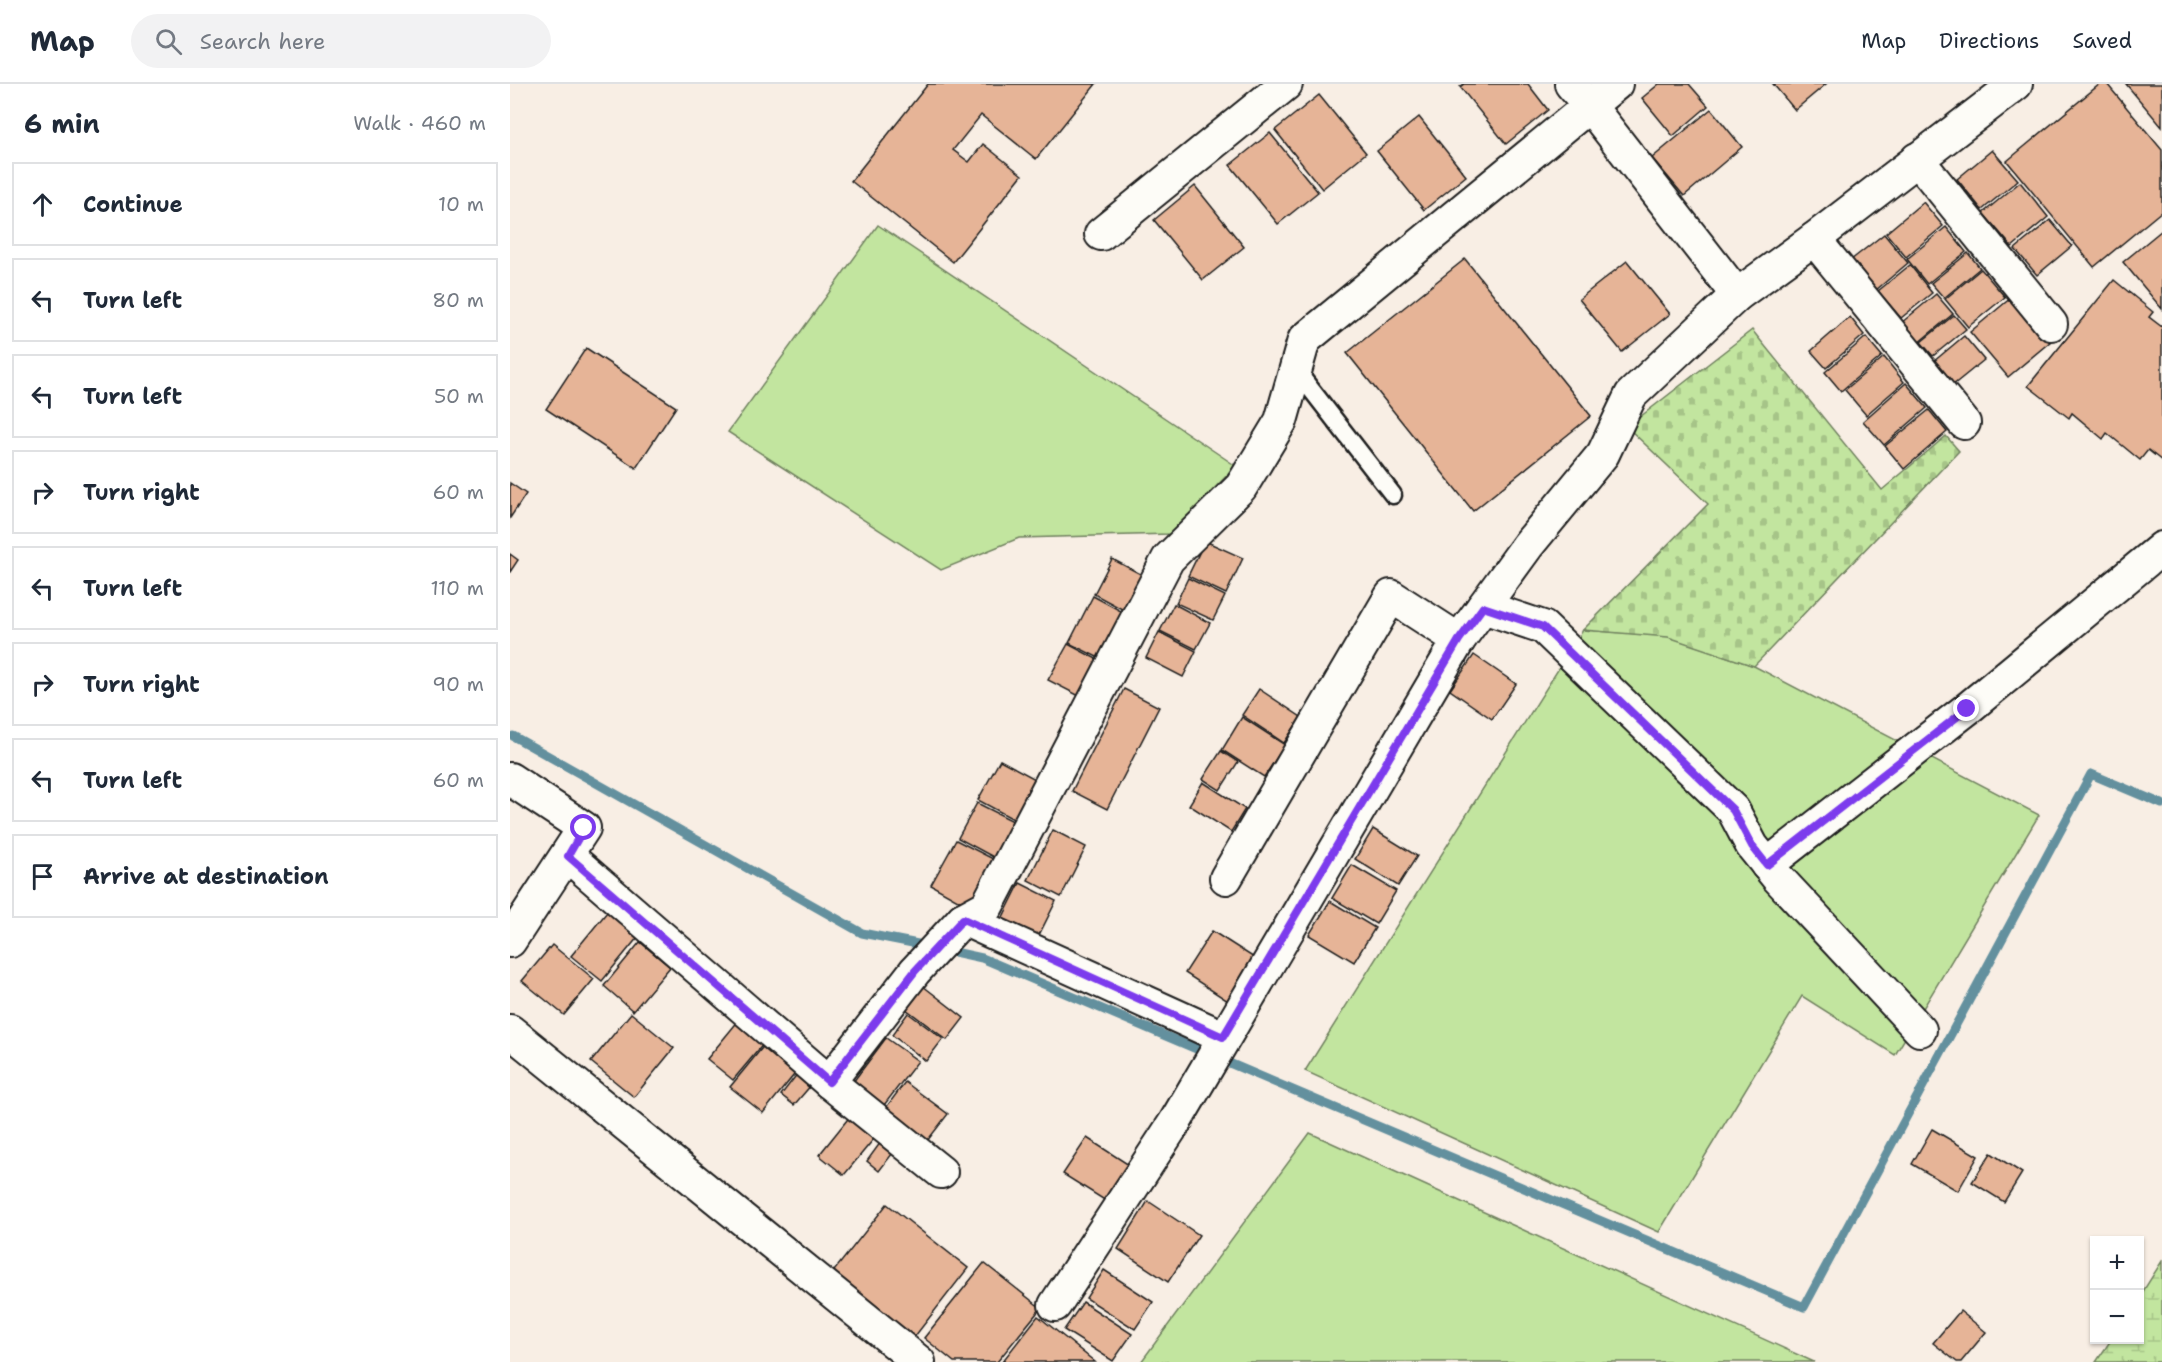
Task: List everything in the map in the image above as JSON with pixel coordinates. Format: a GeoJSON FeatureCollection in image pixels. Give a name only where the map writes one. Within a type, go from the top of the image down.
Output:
{"type":"FeatureCollection","features":[{"type":"Feature","properties":{"kind":"street"},"geometry":{"type":"LineString","coordinates":[[1101,234],[1286,84]]}},
{"type":"Feature","properties":{"kind":"street"},"geometry":{"type":"LineString","coordinates":[[829,1082],[915,971],[963,919],[987,906],[1168,559],[1241,487],[1281,421],[1304,340],[1580,94],[1616,84]]}},
{"type":"Feature","properties":{"kind":"street"},"geometry":{"type":"LineString","coordinates":[[1055,1305],[1186,1102],[1459,640],[1528,545],[1603,454],[1631,395],[1737,295],[2016,84]]}},
{"type":"Feature","properties":{"kind":"street"},"geometry":{"type":"LineString","coordinates":[[1580,94],[1737,295]]}},
{"type":"Feature","properties":{"kind":"street"},"geometry":{"type":"LineString","coordinates":[[1917,159],[2052,324]]}},
{"type":"Feature","properties":{"kind":"street"},"geometry":{"type":"LineString","coordinates":[[1814,239],[1964,423]]}},
{"type":"Feature","properties":{"kind":"street"},"geometry":{"type":"LineString","coordinates":[[1767,865],[1967,709],[2162,548]]}},
{"type":"Feature","properties":{"kind":"street"},"geometry":{"type":"LineString","coordinates":[[1226,878],[1391,597],[1459,640]]}},
{"type":"Feature","properties":{"kind":"street"},"geometry":{"type":"LineString","coordinates":[[1483,607],[1543,627],[1733,810],[1752,846],[1767,865],[1920,1030]]}},
{"type":"Feature","properties":{"kind":"street"},"geometry":{"type":"LineString","coordinates":[[510,779],[584,828],[568,856],[510,941]]}},
{"type":"Feature","properties":{"kind":"street"},"geometry":{"type":"LineString","coordinates":[[568,856],[829,1082],[941,1172]]}},
{"type":"Feature","properties":{"kind":"street"},"geometry":{"type":"LineString","coordinates":[[963,919],[1223,1037]]}},
{"type":"Feature","properties":{"kind":"street"},"geometry":{"type":"LineString","coordinates":[[510,1030],[919,1362]]}},
{"type":"Feature","properties":{"kind":"lane"},"geometry":{"type":"LineString","coordinates":[[1296,370],[1393,495]]}},
{"type":"Feature","properties":{"kind":"green space"},"geometry":{"type":"Polygon","coordinates":[[[878,225],[1236,466],[1170,534],[1019,538],[941,570],[728,432],[878,225]]]}},
{"type":"Feature","properties":{"kind":"green space"},"geometry":{"type":"Polygon","coordinates":[[[1752,330],[1882,490],[1946,436],[1959,451],[1754,666],[1668,637],[1583,630],[1708,504],[1627,427],[1752,330]]]}},
{"type":"Feature","properties":{"kind":"green space"},"geometry":{"type":"Polygon","coordinates":[[[1583,630],[1668,636],[1754,666],[2039,815],[1895,1055],[1802,996],[1659,1232],[1305,1071],[1583,630]]]}},
{"type":"Feature","properties":{"kind":"green space"},"geometry":{"type":"Polygon","coordinates":[[[1310,1133],[1814,1362],[1141,1362],[1310,1133]]]}},
{"type":"Feature","properties":{"kind":"green space"},"geometry":{"type":"Polygon","coordinates":[[[2162,1261],[2162,1362],[2096,1362],[2108,1344],[2144,1344],[2144,1290],[2162,1261]]]}},
{"type":"Feature","properties":{"kind":"building"},"geometry":{"type":"Polygon","coordinates":[[[928,84],[1096,84],[1036,159],[981,115],[953,150],[969,162],[983,144],[1022,175],[953,262],[851,181],[928,84]]]}},
{"type":"Feature","properties":{"kind":"building"},"geometry":{"type":"Polygon","coordinates":[[[1464,84],[1528,84],[1548,110],[1506,144],[1460,87],[1464,84]]]}},
{"type":"Feature","properties":{"kind":"building"},"geometry":{"type":"Polygon","coordinates":[[[1659,84],[1689,84],[1708,106],[1673,136],[1642,98],[1659,84]]]}},
{"type":"Feature","properties":{"kind":"building"},"geometry":{"type":"Polygon","coordinates":[[[1773,84],[1826,84],[1795,110],[1773,84]]]}},
{"type":"Feature","properties":{"kind":"building"},"geometry":{"type":"Polygon","coordinates":[[[2100,84],[2107,84],[2162,150],[2162,211],[2094,267],[2007,161],[2100,84]]]}},
{"type":"Feature","properties":{"kind":"building"},"geometry":{"type":"Polygon","coordinates":[[[2126,84],[2162,84],[2162,127],[2126,84]]]}},
{"type":"Feature","properties":{"kind":"building"},"geometry":{"type":"Polygon","coordinates":[[[1319,95],[1366,153],[1322,189],[1275,130],[1319,95]]]}},
{"type":"Feature","properties":{"kind":"building"},"geometry":{"type":"Polygon","coordinates":[[[1711,109],[1742,147],[1684,196],[1652,158],[1711,109]]]}},
{"type":"Feature","properties":{"kind":"building"},"geometry":{"type":"Polygon","coordinates":[[[1419,117],[1466,176],[1424,210],[1377,151],[1419,117]]]}},
{"type":"Feature","properties":{"kind":"building"},"geometry":{"type":"Polygon","coordinates":[[[1270,133],[1318,192],[1278,224],[1230,165],[1270,133]]]}},
{"type":"Feature","properties":{"kind":"building"},"geometry":{"type":"Polygon","coordinates":[[[1992,150],[2018,180],[1982,210],[1957,179],[1992,150]]]}},
{"type":"Feature","properties":{"kind":"building"},"geometry":{"type":"Polygon","coordinates":[[[2020,182],[2048,217],[2012,247],[1983,213],[2020,182]]]}},
{"type":"Feature","properties":{"kind":"building"},"geometry":{"type":"Polygon","coordinates":[[[1195,186],[1244,247],[1203,280],[1154,220],[1195,186]]]}},
{"type":"Feature","properties":{"kind":"building"},"geometry":{"type":"Polygon","coordinates":[[[1923,202],[1943,226],[1906,257],[1886,233],[1923,202]]]}},
{"type":"Feature","properties":{"kind":"building"},"geometry":{"type":"Polygon","coordinates":[[[2050,220],[2072,246],[2037,275],[2015,249],[2050,220]]]}},
{"type":"Feature","properties":{"kind":"building"},"geometry":{"type":"Polygon","coordinates":[[[1946,227],[1966,252],[1927,284],[1907,259],[1946,227]]]}},
{"type":"Feature","properties":{"kind":"building"},"geometry":{"type":"Polygon","coordinates":[[[2162,230],[2162,309],[2123,262],[2162,230]]]}},
{"type":"Feature","properties":{"kind":"building"},"geometry":{"type":"Polygon","coordinates":[[[1884,234],[1908,263],[1876,290],[1851,260],[1884,234]]]}},
{"type":"Feature","properties":{"kind":"building"},"geometry":{"type":"Polygon","coordinates":[[[1968,253],[1980,268],[1944,298],[1931,283],[1968,253]]]}},
{"type":"Feature","properties":{"kind":"building"},"geometry":{"type":"Polygon","coordinates":[[[1465,259],[1591,416],[1473,511],[1347,353],[1465,259]]]}},
{"type":"Feature","properties":{"kind":"building"},"geometry":{"type":"Polygon","coordinates":[[[1627,261],[1670,314],[1622,352],[1579,299],[1627,261]]]}},
{"type":"Feature","properties":{"kind":"building"},"geometry":{"type":"Polygon","coordinates":[[[1910,265],[1932,293],[1901,318],[1878,291],[1910,265]]]}},
{"type":"Feature","properties":{"kind":"building"},"geometry":{"type":"Polygon","coordinates":[[[1981,269],[2005,297],[1968,327],[1945,299],[1981,269]]]}},
{"type":"Feature","properties":{"kind":"building"},"geometry":{"type":"Polygon","coordinates":[[[2114,280],[2153,312],[2149,317],[2162,327],[2162,461],[2148,450],[2140,460],[2107,433],[2103,439],[2072,413],[2069,418],[2028,386],[2114,280]]]}},
{"type":"Feature","properties":{"kind":"building"},"geometry":{"type":"Polygon","coordinates":[[[1936,294],[1953,314],[1918,343],[1901,323],[1936,294]]]}},
{"type":"Feature","properties":{"kind":"building"},"geometry":{"type":"Polygon","coordinates":[[[2012,297],[2050,342],[2008,377],[1970,332],[2012,297]]]}},
{"type":"Feature","properties":{"kind":"building"},"geometry":{"type":"Polygon","coordinates":[[[1954,315],[1966,329],[1933,356],[1921,342],[1954,315]]]}},
{"type":"Feature","properties":{"kind":"building"},"geometry":{"type":"Polygon","coordinates":[[[1850,317],[1864,335],[1826,368],[1811,351],[1850,317]]]}},
{"type":"Feature","properties":{"kind":"building"},"geometry":{"type":"Polygon","coordinates":[[[1964,336],[1984,360],[1947,390],[1927,367],[1964,336]]]}},
{"type":"Feature","properties":{"kind":"building"},"geometry":{"type":"Polygon","coordinates":[[[1866,337],[1882,356],[1841,391],[1825,372],[1866,337]]]}},
{"type":"Feature","properties":{"kind":"building"},"geometry":{"type":"Polygon","coordinates":[[[586,348],[676,407],[636,468],[546,409],[586,348]]]}},
{"type":"Feature","properties":{"kind":"building"},"geometry":{"type":"Polygon","coordinates":[[[1884,357],[1904,382],[1866,415],[1845,390],[1884,357]]]}},
{"type":"Feature","properties":{"kind":"building"},"geometry":{"type":"Polygon","coordinates":[[[1906,383],[1927,408],[1884,445],[1863,421],[1906,383]]]}},
{"type":"Feature","properties":{"kind":"building"},"geometry":{"type":"Polygon","coordinates":[[[1929,410],[1947,432],[1904,469],[1885,446],[1929,410]]]}},
{"type":"Feature","properties":{"kind":"building"},"geometry":{"type":"Polygon","coordinates":[[[510,483],[526,494],[510,518],[510,483]]]}},
{"type":"Feature","properties":{"kind":"building"},"geometry":{"type":"Polygon","coordinates":[[[1205,541],[1243,558],[1226,594],[1188,576],[1205,541]]]}},
{"type":"Feature","properties":{"kind":"building"},"geometry":{"type":"Polygon","coordinates":[[[510,554],[518,560],[510,572],[510,554]]]}},
{"type":"Feature","properties":{"kind":"building"},"geometry":{"type":"Polygon","coordinates":[[[1112,559],[1152,580],[1133,615],[1094,594],[1112,559]]]}},
{"type":"Feature","properties":{"kind":"building"},"geometry":{"type":"Polygon","coordinates":[[[1188,578],[1225,596],[1213,620],[1176,603],[1188,578]]]}},
{"type":"Feature","properties":{"kind":"building"},"geometry":{"type":"Polygon","coordinates":[[[1093,596],[1132,617],[1107,662],[1069,643],[1093,596]]]}},
{"type":"Feature","properties":{"kind":"building"},"geometry":{"type":"Polygon","coordinates":[[[1174,604],[1210,623],[1196,649],[1160,631],[1174,604]]]}},
{"type":"Feature","properties":{"kind":"building"},"geometry":{"type":"Polygon","coordinates":[[[1159,632],[1196,651],[1183,677],[1146,658],[1159,632]]]}},
{"type":"Feature","properties":{"kind":"building"},"geometry":{"type":"Polygon","coordinates":[[[1068,644],[1106,664],[1087,700],[1048,680],[1068,644]]]}},
{"type":"Feature","properties":{"kind":"building"},"geometry":{"type":"Polygon","coordinates":[[[1474,655],[1516,684],[1492,719],[1450,690],[1474,655]]]}},
{"type":"Feature","properties":{"kind":"building"},"geometry":{"type":"Polygon","coordinates":[[[1124,689],[1159,707],[1107,809],[1072,791],[1124,689]]]}},
{"type":"Feature","properties":{"kind":"building"},"geometry":{"type":"Polygon","coordinates":[[[1259,689],[1301,717],[1284,743],[1242,715],[1259,689]]]}},
{"type":"Feature","properties":{"kind":"building"},"geometry":{"type":"Polygon","coordinates":[[[1242,717],[1285,745],[1264,777],[1222,750],[1242,717]]]}},
{"type":"Feature","properties":{"kind":"building"},"geometry":{"type":"Polygon","coordinates":[[[1221,751],[1238,762],[1220,790],[1203,779],[1221,751]]]}},
{"type":"Feature","properties":{"kind":"building"},"geometry":{"type":"Polygon","coordinates":[[[1000,760],[1039,781],[1017,821],[978,800],[1000,760]]]}},
{"type":"Feature","properties":{"kind":"building"},"geometry":{"type":"Polygon","coordinates":[[[1203,782],[1245,809],[1231,832],[1189,805],[1203,782]]]}},
{"type":"Feature","properties":{"kind":"building"},"geometry":{"type":"Polygon","coordinates":[[[977,803],[1017,823],[997,859],[958,838],[977,803]]]}},
{"type":"Feature","properties":{"kind":"building"},"geometry":{"type":"Polygon","coordinates":[[[1373,829],[1417,856],[1398,886],[1355,859],[1373,829]]]}},
{"type":"Feature","properties":{"kind":"building"},"geometry":{"type":"Polygon","coordinates":[[[1053,830],[1086,847],[1061,897],[1028,880],[1053,830]]]}},
{"type":"Feature","properties":{"kind":"building"},"geometry":{"type":"Polygon","coordinates":[[[956,840],[997,861],[972,908],[931,885],[956,840]]]}},
{"type":"Feature","properties":{"kind":"building"},"geometry":{"type":"Polygon","coordinates":[[[1352,865],[1396,891],[1376,924],[1332,898],[1352,865]]]}},
{"type":"Feature","properties":{"kind":"building"},"geometry":{"type":"Polygon","coordinates":[[[1020,883],[1056,901],[1035,943],[999,925],[1020,883]]]}},
{"type":"Feature","properties":{"kind":"building"},"geometry":{"type":"Polygon","coordinates":[[[1330,901],[1375,928],[1354,962],[1309,935],[1330,901]]]}},
{"type":"Feature","properties":{"kind":"building"},"geometry":{"type":"Polygon","coordinates":[[[607,912],[638,937],[602,981],[571,956],[607,912]]]}},
{"type":"Feature","properties":{"kind":"building"},"geometry":{"type":"Polygon","coordinates":[[[1212,931],[1259,961],[1231,1003],[1185,973],[1212,931]]]}},
{"type":"Feature","properties":{"kind":"building"},"geometry":{"type":"Polygon","coordinates":[[[640,942],[670,967],[633,1011],[604,986],[640,942]]]}},
{"type":"Feature","properties":{"kind":"building"},"geometry":{"type":"Polygon","coordinates":[[[552,945],[594,979],[564,1015],[522,981],[552,945]]]}},
{"type":"Feature","properties":{"kind":"building"},"geometry":{"type":"Polygon","coordinates":[[[923,986],[964,1018],[947,1040],[906,1009],[923,986]]]}},
{"type":"Feature","properties":{"kind":"building"},"geometry":{"type":"Polygon","coordinates":[[[631,1013],[674,1048],[634,1097],[591,1062],[631,1013]]]}},
{"type":"Feature","properties":{"kind":"building"},"geometry":{"type":"Polygon","coordinates":[[[908,1013],[943,1039],[926,1061],[892,1035],[908,1013]]]}},
{"type":"Feature","properties":{"kind":"building"},"geometry":{"type":"Polygon","coordinates":[[[739,1020],[765,1042],[733,1080],[707,1059],[739,1020]]]}},
{"type":"Feature","properties":{"kind":"building"},"geometry":{"type":"Polygon","coordinates":[[[886,1038],[918,1061],[881,1109],[850,1086],[886,1038]]]}},
{"type":"Feature","properties":{"kind":"building"},"geometry":{"type":"Polygon","coordinates":[[[766,1043],[798,1070],[763,1113],[730,1087],[766,1043]]]}},
{"type":"Feature","properties":{"kind":"building"},"geometry":{"type":"Polygon","coordinates":[[[798,1073],[812,1084],[794,1105],[781,1095],[798,1073]]]}},
{"type":"Feature","properties":{"kind":"building"},"geometry":{"type":"Polygon","coordinates":[[[905,1082],[948,1114],[924,1145],[882,1113],[905,1082]]]}},
{"type":"Feature","properties":{"kind":"building"},"geometry":{"type":"Polygon","coordinates":[[[851,1115],[877,1135],[844,1175],[819,1155],[851,1115]]]}},
{"type":"Feature","properties":{"kind":"building"},"geometry":{"type":"Polygon","coordinates":[[[1932,1129],[1978,1156],[1958,1191],[1912,1164],[1932,1129]]]}},
{"type":"Feature","properties":{"kind":"building"},"geometry":{"type":"Polygon","coordinates":[[[1087,1138],[1129,1165],[1106,1201],[1063,1174],[1087,1138]]]}},
{"type":"Feature","properties":{"kind":"building"},"geometry":{"type":"Polygon","coordinates":[[[883,1139],[896,1149],[879,1171],[867,1161],[883,1139]]]}},
{"type":"Feature","properties":{"kind":"building"},"geometry":{"type":"Polygon","coordinates":[[[1991,1153],[2022,1173],[2004,1202],[1972,1182],[1991,1153]]]}},
{"type":"Feature","properties":{"kind":"building"},"geometry":{"type":"Polygon","coordinates":[[[1148,1201],[1199,1235],[1168,1282],[1118,1249],[1148,1201]]]}},
{"type":"Feature","properties":{"kind":"building"},"geometry":{"type":"Polygon","coordinates":[[[887,1204],[968,1268],[912,1340],[830,1276],[887,1204]]]}},
{"type":"Feature","properties":{"kind":"building"},"geometry":{"type":"Polygon","coordinates":[[[984,1263],[1041,1308],[997,1362],[954,1362],[924,1338],[984,1263]]]}},
{"type":"Feature","properties":{"kind":"building"},"geometry":{"type":"Polygon","coordinates":[[[1104,1270],[1153,1302],[1135,1329],[1086,1298],[1104,1270]]]}},
{"type":"Feature","properties":{"kind":"building"},"geometry":{"type":"Polygon","coordinates":[[[1083,1302],[1132,1334],[1113,1361],[1064,1330],[1083,1302]]]}},
{"type":"Feature","properties":{"kind":"building"},"geometry":{"type":"Polygon","coordinates":[[[1960,1311],[1986,1332],[1961,1362],[1957,1362],[1933,1343],[1960,1311]]]}},
{"type":"Feature","properties":{"kind":"building"},"geometry":{"type":"Polygon","coordinates":[[[1038,1316],[1095,1362],[1002,1362],[1038,1316]]]}},
{"type":"Feature","properties":{"kind":"waterway"},"geometry":{"type":"LineString","coordinates":[[513,736],[862,933],[928,946]]}},
{"type":"Feature","properties":{"kind":"waterway"},"geometry":{"type":"LineString","coordinates":[[945,950],[982,958],[1804,1307],[2091,774],[2162,804]]}},
{"type":"Feature","properties":{"kind":"route"},"geometry":{"type":"LineString","coordinates":[[584,828],[568,856],[829,1082],[915,971],[963,919],[1223,1037],[1459,640],[1483,607],[1543,627],[1733,810],[1752,846],[1767,865],[1967,709]]}}]}
